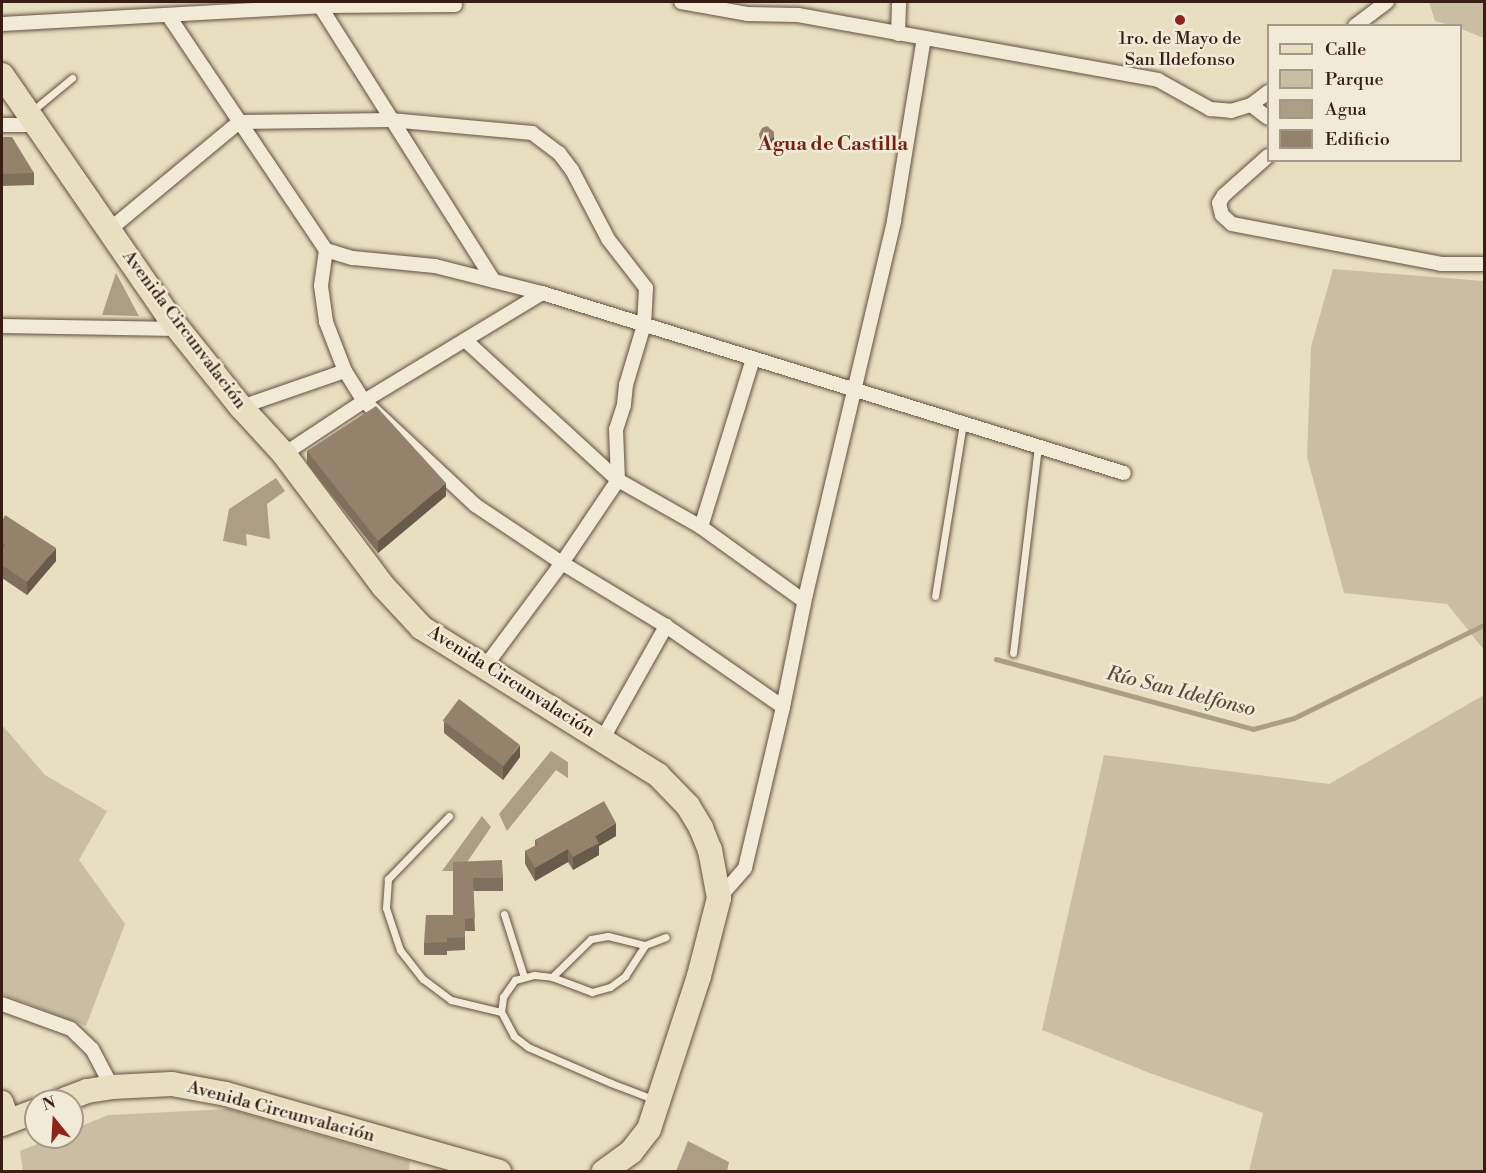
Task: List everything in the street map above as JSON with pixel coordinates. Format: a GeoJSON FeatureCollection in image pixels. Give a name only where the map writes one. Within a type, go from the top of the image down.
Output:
{"type":"FeatureCollection","features":[{"type":"Feature","properties":{"kind":"highway","name":"Avenida Circunvalación"},"geometry":{"type":"LineString","coordinates":[[2,75],[178,329],[241,407],[284,454],[383,586],[422,627],[484,668],[603,738],[658,774],[688,806],[710,850],[719,898],[699,976],[650,1129],[632,1152],[603,1172]]}},
{"type":"Feature","properties":{"kind":"highway","name":"Avenida Circunvalación"},"geometry":{"type":"LineString","coordinates":[[84,1092],[112,1087],[172,1084],[226,1094],[499,1172]]}},
{"type":"Feature","properties":{"kind":"highway"},"geometry":{"type":"LineString","coordinates":[[4,1115],[24,1112]]}},
{"type":"Feature","properties":{"kind":"street"},"geometry":{"type":"LineString","coordinates":[[681,2],[747,14],[798,8],[898,34],[1158,80],[1210,109],[1231,111],[1251,105],[1267,93]]}},
{"type":"Feature","properties":{"kind":"street"},"geometry":{"type":"LineString","coordinates":[[898,34],[899,2]]}},
{"type":"Feature","properties":{"kind":"street"},"geometry":{"type":"LineString","coordinates":[[1358,24],[1387,2]]}},
{"type":"Feature","properties":{"kind":"street"},"geometry":{"type":"LineString","coordinates":[[2,24],[320,6],[455,5]]}},
{"type":"Feature","properties":{"kind":"street"},"geometry":{"type":"LineString","coordinates":[[320,6],[390,120],[494,281]]}},
{"type":"Feature","properties":{"kind":"street"},"geometry":{"type":"LineString","coordinates":[[168,15],[327,250],[352,258],[435,266],[542,293],[1124,473]]}},
{"type":"Feature","properties":{"kind":"street"},"geometry":{"type":"LineString","coordinates":[[719,898],[746,868],[783,707],[804,602],[894,221],[924,38]]}},
{"type":"Feature","properties":{"kind":"street"},"geometry":{"type":"LineString","coordinates":[[1251,105],[1267,117]]}},
{"type":"Feature","properties":{"kind":"street"},"geometry":{"type":"LineString","coordinates":[[2,125],[32,120]]}},
{"type":"Feature","properties":{"kind":"street"},"geometry":{"type":"LineString","coordinates":[[109,230],[239,122],[390,120],[532,133],[549,144],[572,170],[608,239],[646,288],[644,325],[616,429],[618,480],[562,563],[484,668]]}},
{"type":"Feature","properties":{"kind":"street"},"geometry":{"type":"LineString","coordinates":[[1267,158],[1224,195],[1219,203],[1222,215],[1232,224],[1441,264],[1485,264]]}},
{"type":"Feature","properties":{"kind":"street"},"geometry":{"type":"LineString","coordinates":[[327,250],[321,286],[326,322],[345,370],[364,401],[475,505],[562,563],[666,626],[783,707]]}},
{"type":"Feature","properties":{"kind":"street"},"geometry":{"type":"LineString","coordinates":[[284,454],[364,401],[542,293]]}},
{"type":"Feature","properties":{"kind":"street"},"geometry":{"type":"LineString","coordinates":[[2,326],[178,329]]}},
{"type":"Feature","properties":{"kind":"street"},"geometry":{"type":"LineString","coordinates":[[465,340],[618,480],[701,527],[804,602]]}},
{"type":"Feature","properties":{"kind":"street"},"geometry":{"type":"LineString","coordinates":[[701,527],[753,359]]}},
{"type":"Feature","properties":{"kind":"street"},"geometry":{"type":"LineString","coordinates":[[241,407],[345,370]]}},
{"type":"Feature","properties":{"kind":"street"},"geometry":{"type":"LineString","coordinates":[[603,738],[666,626]]}},
{"type":"Feature","properties":{"kind":"street"},"geometry":{"type":"LineString","coordinates":[[2,1004],[71,1029],[92,1049],[112,1087]]}},
{"type":"Feature","properties":{"kind":"lane"},"geometry":{"type":"LineString","coordinates":[[32,120],[72,78]]}},
{"type":"Feature","properties":{"kind":"lane"},"geometry":{"type":"LineString","coordinates":[[935,596],[963,424]]}},
{"type":"Feature","properties":{"kind":"lane"},"geometry":{"type":"LineString","coordinates":[[1013,653],[1038,447]]}},
{"type":"Feature","properties":{"kind":"lane"},"geometry":{"type":"LineString","coordinates":[[449,816],[388,879],[386,908],[400,950],[423,979],[451,1000],[501,1012]]}},
{"type":"Feature","properties":{"kind":"lane"},"geometry":{"type":"LineString","coordinates":[[504,914],[524,977]]}},
{"type":"Feature","properties":{"kind":"lane"},"geometry":{"type":"LineString","coordinates":[[552,977],[591,939],[608,936],[645,945],[666,937]]}},
{"type":"Feature","properties":{"kind":"lane"},"geometry":{"type":"LineString","coordinates":[[645,945],[625,976],[610,987],[592,992],[552,977],[534,975],[524,977],[515,980],[503,997],[501,1012],[514,1036],[528,1047],[658,1101]]}},
{"type":"Feature","properties":{"kind":"green space"},"geometry":{"type":"Polygon","coordinates":[[[1429,2],[1484,2],[1484,38],[1462,29],[1462,24],[1446,24],[1435,21],[1429,2]]]}},
{"type":"Feature","properties":{"kind":"green space"},"geometry":{"type":"Polygon","coordinates":[[[1333,269],[1484,281],[1484,650],[1447,604],[1344,593],[1307,457],[1311,347],[1333,269]]]}},
{"type":"Feature","properties":{"kind":"green space"},"geometry":{"type":"Polygon","coordinates":[[[1484,695],[1484,1171],[1249,1171],[1263,1113],[1147,1072],[1042,1030],[1104,755],[1329,784],[1484,695]]]}},
{"type":"Feature","properties":{"kind":"green space"},"geometry":{"type":"Polygon","coordinates":[[[2,725],[45,775],[107,811],[79,860],[125,924],[86,1026],[2,994],[2,725]]]}},
{"type":"Feature","properties":{"kind":"green space"},"geometry":{"type":"Polygon","coordinates":[[[229,1109],[410,1161],[409,1171],[23,1171],[20,1151],[25,1149],[84,1149],[84,1125],[108,1115],[229,1109]]]}},
{"type":"Feature","properties":{"kind":"water"},"geometry":{"type":"Polygon","coordinates":[[[116,273],[139,316],[102,315],[116,273]]]}},
{"type":"Feature","properties":{"kind":"water"},"geometry":{"type":"Polygon","coordinates":[[[276,478],[285,491],[267,504],[270,539],[246,534],[247,546],[223,541],[229,509],[276,478]]]}},
{"type":"Feature","properties":{"kind":"water"},"geometry":{"type":"Polygon","coordinates":[[[551,751],[568,762],[568,778],[556,770],[507,831],[499,814],[551,751]]]}},
{"type":"Feature","properties":{"kind":"water"},"geometry":{"type":"Polygon","coordinates":[[[482,816],[491,827],[461,871],[442,871],[482,816]]]}},
{"type":"Feature","properties":{"kind":"water"},"geometry":{"type":"Polygon","coordinates":[[[688,1141],[729,1162],[727,1171],[676,1171],[688,1141]]]}},
{"type":"Feature","properties":{"kind":"building"},"geometry":{"type":"Polygon","coordinates":[[[767,126],[774,132],[774,137],[767,141],[759,134],[762,128],[767,126]]]}},
{"type":"Feature","properties":{"kind":"building"},"geometry":{"type":"Polygon","coordinates":[[[2,137],[12,137],[34,173],[2,174],[2,137]]]}},
{"type":"Feature","properties":{"kind":"building"},"geometry":{"type":"Polygon","coordinates":[[[376,406],[446,483],[378,541],[307,451],[376,406]]]}},
{"type":"Feature","properties":{"kind":"building"},"geometry":{"type":"Polygon","coordinates":[[[5,515],[56,548],[27,582],[2,565],[2,550],[5,545],[2,542],[2,521],[5,515]]]}},
{"type":"Feature","properties":{"kind":"building"},"geometry":{"type":"Polygon","coordinates":[[[459,699],[520,745],[503,766],[443,721],[459,699]]]}},
{"type":"Feature","properties":{"kind":"building"},"geometry":{"type":"Polygon","coordinates":[[[604,801],[616,823],[595,836],[599,843],[573,857],[568,849],[535,868],[525,851],[538,844],[535,840],[604,801]]]}},
{"type":"Feature","properties":{"kind":"building"},"geometry":{"type":"Polygon","coordinates":[[[502,860],[503,878],[473,878],[475,918],[465,919],[465,937],[447,938],[447,942],[424,943],[426,915],[453,915],[453,862],[502,860]]]}},
{"type":"Feature","properties":{"kind":"waterway","name":"Río San Idelfonso"},"geometry":{"type":"LineString","coordinates":[[996,659],[1253,729],[1294,718],[1484,625]]}},
{"type":"Feature","properties":{"kind":"place","name":"1ro. de Mayo de San Ildefonso"},"geometry":{"type":"Point","coordinates":[1180,20]}},
{"type":"Feature","properties":{"kind":"district","name":"Agua de Castilla"},"geometry":{"type":"Point","coordinates":[833,144]}}]}
